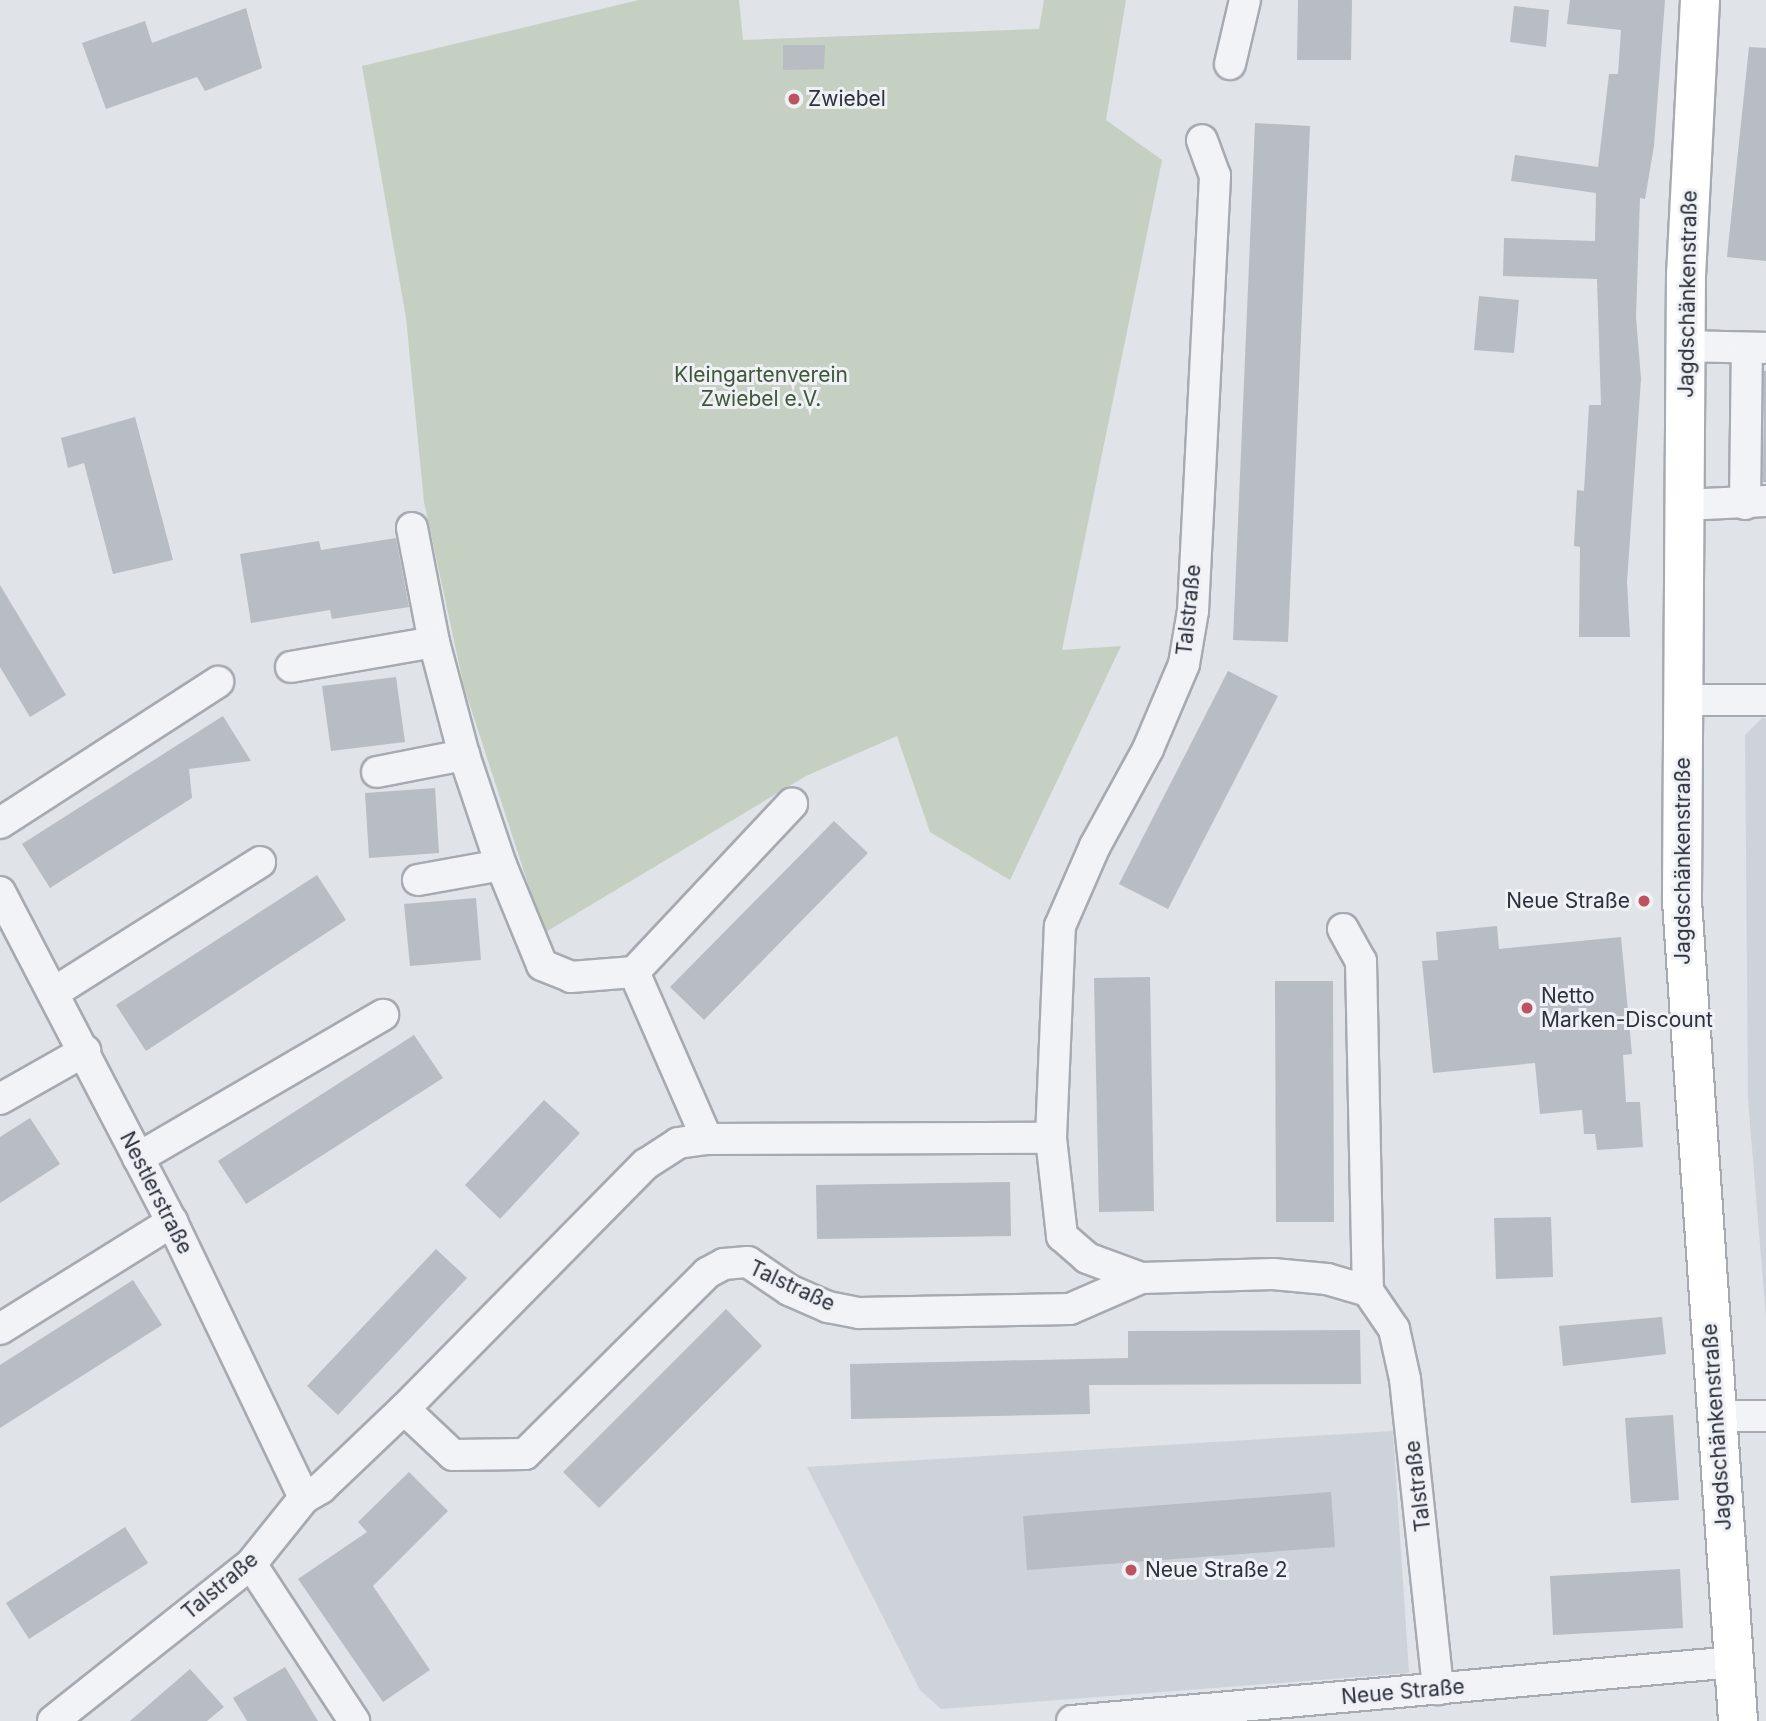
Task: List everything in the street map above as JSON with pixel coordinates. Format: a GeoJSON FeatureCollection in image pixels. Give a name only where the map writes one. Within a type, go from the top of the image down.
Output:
{"type":"FeatureCollection","features":[{"type":"Feature","properties":{"kind":"main road","name":"Jagdschänkenstraße"},"geometry":{"type":"LineString","coordinates":[[1700,0],[1685,346],[1684,971],[1738,1721]]}},
{"type":"Feature","properties":{"kind":"street"},"geometry":{"type":"LineString","coordinates":[[1230,64],[1245,0]]}},
{"type":"Feature","properties":{"kind":"street","name":"Talstraße"},"geometry":{"type":"LineString","coordinates":[[1141,1278],[1087,1258],[1062,1236],[1051,1138],[1060,926],[1095,846],[1148,749],[1185,664],[1193,611],[1215,176],[1202,140]]}},
{"type":"Feature","properties":{"kind":"street"},"geometry":{"type":"LineString","coordinates":[[1684,505],[1755,502],[1756,348],[1685,346]]}},
{"type":"Feature","properties":{"kind":"street"},"geometry":{"type":"LineString","coordinates":[[412,528],[434,642],[464,755],[501,865],[542,965],[571,977],[634,972],[792,804]]}},
{"type":"Feature","properties":{"kind":"street"},"geometry":{"type":"LineString","coordinates":[[291,667],[434,642]]}},
{"type":"Feature","properties":{"kind":"street"},"geometry":{"type":"LineString","coordinates":[[0,823],[218,682]]}},
{"type":"Feature","properties":{"kind":"street"},"geometry":{"type":"LineString","coordinates":[[1683,700],[1766,700]]}},
{"type":"Feature","properties":{"kind":"street"},"geometry":{"type":"LineString","coordinates":[[377,772],[464,755]]}},
{"type":"Feature","properties":{"kind":"street"},"geometry":{"type":"LineString","coordinates":[[53,993],[260,862]]}},
{"type":"Feature","properties":{"kind":"street"},"geometry":{"type":"LineString","coordinates":[[418,880],[501,865]]}},
{"type":"Feature","properties":{"kind":"street","name":"Nestlerstraße"},"geometry":{"type":"LineString","coordinates":[[0,892],[172,1222],[304,1498]]}},
{"type":"Feature","properties":{"kind":"street"},"geometry":{"type":"LineString","coordinates":[[1343,929],[1361,961],[1368,1292]]}},
{"type":"Feature","properties":{"kind":"street"},"geometry":{"type":"LineString","coordinates":[[634,972],[707,1139]]}},
{"type":"Feature","properties":{"kind":"street"},"geometry":{"type":"LineString","coordinates":[[138,1158],[383,1015]]}},
{"type":"Feature","properties":{"kind":"street"},"geometry":{"type":"LineString","coordinates":[[0,1099],[85,1051]]}},
{"type":"Feature","properties":{"kind":"street","name":"Talstraße"},"geometry":{"type":"LineString","coordinates":[[53,1721],[251,1564],[304,1498],[321,1488],[404,1409],[646,1164],[678,1143],[707,1139],[1051,1138]]}},
{"type":"Feature","properties":{"kind":"street"},"geometry":{"type":"LineString","coordinates":[[0,1329],[172,1222]]}},
{"type":"Feature","properties":{"kind":"street","name":"Talstraße"},"geometry":{"type":"LineString","coordinates":[[404,1409],[453,1455],[525,1454],[707,1273],[724,1264],[748,1262],[789,1290],[828,1307],[859,1312],[1070,1309],[1141,1278],[1272,1274],[1327,1279],[1368,1292],[1394,1329],[1405,1379],[1438,1689]]}},
{"type":"Feature","properties":{"kind":"street"},"geometry":{"type":"LineString","coordinates":[[1716,1416],[1766,1416]]}},
{"type":"Feature","properties":{"kind":"street"},"geometry":{"type":"LineString","coordinates":[[251,1564],[354,1721]]}},
{"type":"Feature","properties":{"kind":"street","name":"Neue Straße"},"geometry":{"type":"LineString","coordinates":[[1072,1721],[1342,1709],[1438,1689],[1734,1662]]}},
{"type":"Feature","properties":{"kind":"shaded area"},"geometry":{"type":"Polygon","coordinates":[[[1762,718],[1766,718],[1766,1318],[1748,1099],[1745,735],[1762,718]]]}},
{"type":"Feature","properties":{"kind":"shaded area","name":"Neue Straße 2"},"geometry":{"type":"Polygon","coordinates":[[[1393,1431],[1409,1673],[941,1709],[920,1690],[807,1467],[1393,1431]]]}},
{"type":"Feature","properties":{"kind":"green space","name":"Kleingartenverein Zwiebel e.V."},"geometry":{"type":"Polygon","coordinates":[[[639,0],[739,0],[743,40],[1039,29],[1044,0],[1126,0],[1106,120],[1162,160],[1062,650],[1121,646],[1010,880],[930,832],[897,736],[806,776],[544,933],[464,687],[424,502],[406,318],[362,66],[639,0]]]}},
{"type":"Feature","properties":{"kind":"building"},"geometry":{"type":"Polygon","coordinates":[[[1298,0],[1352,0],[1351,60],[1297,60],[1298,0]]]}},
{"type":"Feature","properties":{"kind":"building"},"geometry":{"type":"Polygon","coordinates":[[[1570,0],[1665,0],[1654,146],[1645,199],[1640,198],[1636,317],[1641,379],[1627,582],[1630,637],[1579,637],[1580,547],[1574,546],[1577,490],[1584,491],[1589,405],[1601,405],[1597,279],[1503,276],[1504,238],[1595,241],[1596,193],[1511,181],[1515,155],[1598,167],[1609,74],[1618,74],[1621,30],[1567,24],[1570,0]]]}},
{"type":"Feature","properties":{"kind":"building"},"geometry":{"type":"Polygon","coordinates":[[[1514,6],[1549,10],[1546,47],[1510,42],[1514,6]]]}},
{"type":"Feature","properties":{"kind":"building"},"geometry":{"type":"Polygon","coordinates":[[[246,8],[262,68],[205,91],[197,77],[106,109],[82,43],[145,21],[152,43],[246,8]]]}},
{"type":"Feature","properties":{"kind":"building"},"geometry":{"type":"Polygon","coordinates":[[[783,45],[825,45],[824,69],[783,70],[783,45]]]}},
{"type":"Feature","properties":{"kind":"building"},"geometry":{"type":"Polygon","coordinates":[[[1749,47],[1766,48],[1766,261],[1727,257],[1749,47]]]}},
{"type":"Feature","properties":{"kind":"building"},"geometry":{"type":"Polygon","coordinates":[[[1255,123],[1310,126],[1288,642],[1233,640],[1255,123]]]}},
{"type":"Feature","properties":{"kind":"building"},"geometry":{"type":"Polygon","coordinates":[[[1479,296],[1519,300],[1514,353],[1474,350],[1479,296]]]}},
{"type":"Feature","properties":{"kind":"building"},"geometry":{"type":"Polygon","coordinates":[[[1766,371],[1766,482],[1763,482],[1766,371]]]}},
{"type":"Feature","properties":{"kind":"building"},"geometry":{"type":"Polygon","coordinates":[[[135,417],[173,560],[113,574],[84,463],[68,468],[61,438],[135,417]]]}},
{"type":"Feature","properties":{"kind":"building"},"geometry":{"type":"Polygon","coordinates":[[[396,538],[409,607],[332,619],[330,610],[251,623],[240,554],[319,541],[321,550],[396,538]]]}},
{"type":"Feature","properties":{"kind":"building"},"geometry":{"type":"Polygon","coordinates":[[[0,585],[66,695],[30,717],[0,667],[0,585]]]}},
{"type":"Feature","properties":{"kind":"building"},"geometry":{"type":"Polygon","coordinates":[[[1228,671],[1278,696],[1168,909],[1119,884],[1228,671]]]}},
{"type":"Feature","properties":{"kind":"building"},"geometry":{"type":"Polygon","coordinates":[[[396,677],[405,742],[331,751],[322,686],[396,677]]]}},
{"type":"Feature","properties":{"kind":"building"},"geometry":{"type":"Polygon","coordinates":[[[223,716],[251,761],[189,769],[192,798],[50,888],[22,844],[223,716]]]}},
{"type":"Feature","properties":{"kind":"building"},"geometry":{"type":"Polygon","coordinates":[[[435,788],[439,853],[369,858],[365,793],[435,788]]]}},
{"type":"Feature","properties":{"kind":"building"},"geometry":{"type":"Polygon","coordinates":[[[834,821],[868,853],[704,1020],[670,987],[834,821]]]}},
{"type":"Feature","properties":{"kind":"building"},"geometry":{"type":"Polygon","coordinates":[[[317,875],[346,920],[146,1051],[116,1005],[317,875]]]}},
{"type":"Feature","properties":{"kind":"building"},"geometry":{"type":"Polygon","coordinates":[[[476,898],[481,960],[410,966],[404,904],[476,898]]]}},
{"type":"Feature","properties":{"kind":"building","name":"Netto Marken-Discount"},"geometry":{"type":"Polygon","coordinates":[[[1497,926],[1499,949],[1621,937],[1632,1054],[1623,1055],[1626,1102],[1640,1102],[1643,1147],[1597,1150],[1595,1134],[1584,1134],[1582,1110],[1540,1114],[1535,1063],[1433,1073],[1422,961],[1438,960],[1436,932],[1497,926]]]}},
{"type":"Feature","properties":{"kind":"building"},"geometry":{"type":"Polygon","coordinates":[[[1150,977],[1154,1211],[1099,1212],[1094,978],[1150,977]]]}},
{"type":"Feature","properties":{"kind":"building"},"geometry":{"type":"Polygon","coordinates":[[[1275,981],[1333,981],[1334,1222],[1276,1222],[1275,981]]]}},
{"type":"Feature","properties":{"kind":"building"},"geometry":{"type":"Polygon","coordinates":[[[414,1035],[443,1078],[246,1204],[218,1161],[414,1035]]]}},
{"type":"Feature","properties":{"kind":"building"},"geometry":{"type":"Polygon","coordinates":[[[544,1100],[580,1133],[500,1219],[465,1185],[544,1100]]]}},
{"type":"Feature","properties":{"kind":"building"},"geometry":{"type":"Polygon","coordinates":[[[30,1118],[60,1164],[0,1203],[0,1137],[30,1118]]]}},
{"type":"Feature","properties":{"kind":"building"},"geometry":{"type":"Polygon","coordinates":[[[1010,1182],[1011,1236],[817,1239],[816,1185],[1010,1182]]]}},
{"type":"Feature","properties":{"kind":"building"},"geometry":{"type":"Polygon","coordinates":[[[1551,1217],[1553,1277],[1496,1279],[1494,1218],[1551,1217]]]}},
{"type":"Feature","properties":{"kind":"building"},"geometry":{"type":"Polygon","coordinates":[[[436,1249],[467,1278],[338,1415],[307,1386],[436,1249]]]}},
{"type":"Feature","properties":{"kind":"building"},"geometry":{"type":"Polygon","coordinates":[[[133,1280],[162,1325],[0,1428],[0,1365],[133,1280]]]}},
{"type":"Feature","properties":{"kind":"building"},"geometry":{"type":"Polygon","coordinates":[[[726,1309],[762,1346],[599,1508],[563,1472],[726,1309]]]}},
{"type":"Feature","properties":{"kind":"building"},"geometry":{"type":"Polygon","coordinates":[[[1662,1317],[1666,1354],[1563,1366],[1559,1326],[1662,1317]]]}},
{"type":"Feature","properties":{"kind":"building"},"geometry":{"type":"Polygon","coordinates":[[[1360,1330],[1361,1384],[1089,1385],[1090,1414],[851,1419],[850,1364],[1128,1358],[1128,1331],[1360,1330]]]}},
{"type":"Feature","properties":{"kind":"building"},"geometry":{"type":"Polygon","coordinates":[[[1673,1415],[1679,1500],[1631,1503],[1625,1418],[1673,1415]]]}},
{"type":"Feature","properties":{"kind":"building"},"geometry":{"type":"Polygon","coordinates":[[[409,1472],[448,1511],[373,1586],[430,1670],[383,1702],[298,1579],[367,1532],[358,1522],[409,1472]]]}},
{"type":"Feature","properties":{"kind":"building"},"geometry":{"type":"Polygon","coordinates":[[[1331,1492],[1335,1547],[1027,1570],[1023,1516],[1331,1492]]]}},
{"type":"Feature","properties":{"kind":"building"},"geometry":{"type":"Polygon","coordinates":[[[125,1527],[148,1563],[29,1639],[6,1603],[125,1527]]]}},
{"type":"Feature","properties":{"kind":"building"},"geometry":{"type":"Polygon","coordinates":[[[1680,1569],[1683,1628],[1553,1635],[1550,1576],[1680,1569]]]}},
{"type":"Feature","properties":{"kind":"building"},"geometry":{"type":"Polygon","coordinates":[[[285,1667],[318,1721],[247,1721],[233,1698],[285,1667]]]}},
{"type":"Feature","properties":{"kind":"building"},"geometry":{"type":"Polygon","coordinates":[[[190,1669],[224,1707],[207,1721],[130,1721],[190,1669]]]}},
{"type":"Feature","properties":{"kind":"place","name":"Zwiebel"},"geometry":{"type":"Point","coordinates":[794,99]}},
{"type":"Feature","properties":{"kind":"place","name":"Neue Straße"},"geometry":{"type":"Point","coordinates":[1644,901]}},
{"type":"Feature","properties":{"kind":"place","name":"Netto Marken-Discount"},"geometry":{"type":"Point","coordinates":[1527,1008]}},
{"type":"Feature","properties":{"kind":"place","name":"Neue Straße 2"},"geometry":{"type":"Point","coordinates":[1131,1570]}}]}
